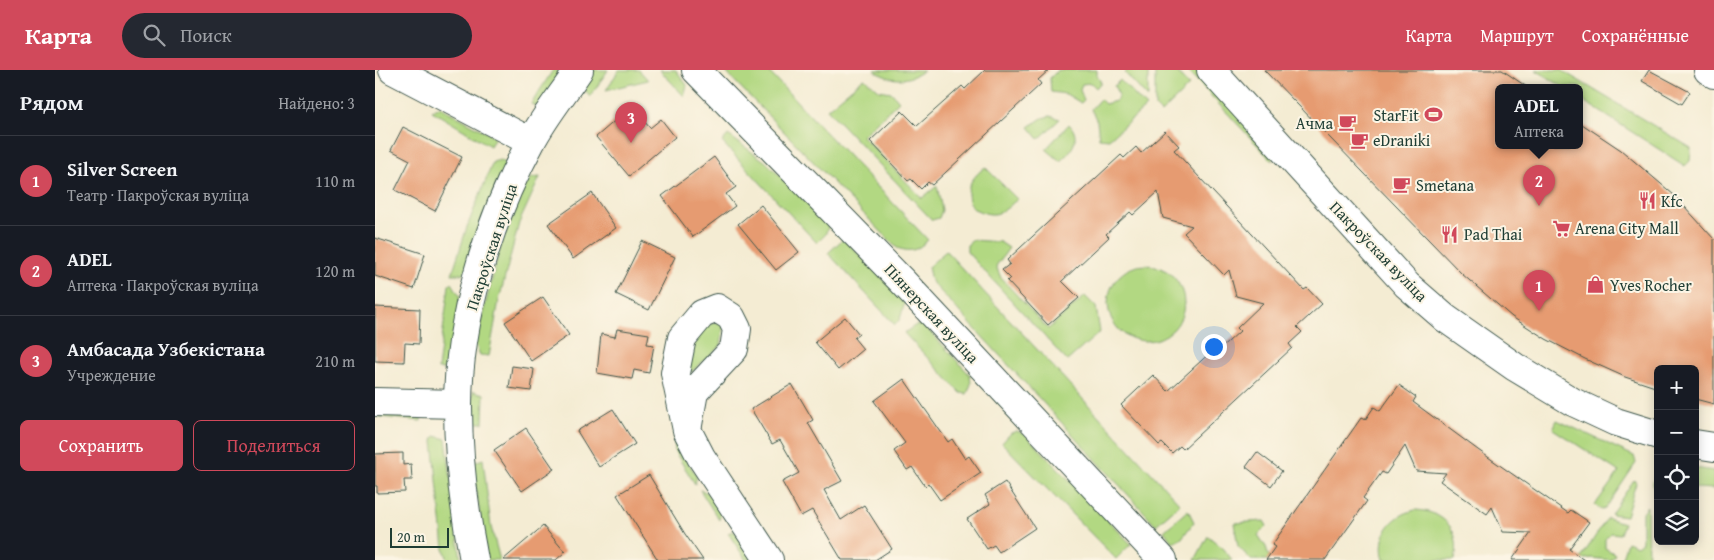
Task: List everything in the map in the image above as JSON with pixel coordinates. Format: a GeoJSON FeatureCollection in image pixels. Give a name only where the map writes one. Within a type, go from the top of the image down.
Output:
{"type":"FeatureCollection","features":[{"type":"Feature","properties":{"kind":"street"},"geometry":{"type":"LineString","coordinates":[[393,70],[531,142]]}},
{"type":"Feature","properties":{"kind":"street","name":"Пакроўская вуліца"},"geometry":{"type":"LineString","coordinates":[[474,560],[460,467],[458,404],[468,311],[503,200],[531,142],[579,70]]}},
{"type":"Feature","properties":{"kind":"street","name":"Піянерская вуліца"},"geometry":{"type":"LineString","coordinates":[[696,70],[903,282],[1163,560]]}},
{"type":"Feature","properties":{"kind":"street","name":"Пакроўская вуліца"},"geometry":{"type":"LineString","coordinates":[[1211,70],[1407,285],[1445,318],[1515,367],[1573,402],[1616,422],[1654,434]]}},
{"type":"Feature","properties":{"kind":"street"},"geometry":{"type":"LineString","coordinates":[[1708,70],[1714,74]]}},
{"type":"Feature","properties":{"kind":"street"},"geometry":{"type":"LineString","coordinates":[[375,402],[458,404]]}},
{"type":"Feature","properties":{"kind":"street"},"geometry":{"type":"LineString","coordinates":[[687,430],[701,457],[769,560]]}},
{"type":"Feature","properties":{"kind":"street"},"geometry":{"type":"LineString","coordinates":[[1699,445],[1714,447]]}},
{"type":"Feature","properties":{"kind":"green space"},"geometry":{"type":"Polygon","coordinates":[[[553,70],[566,70],[539,107],[531,104],[553,70]]]}},
{"type":"Feature","properties":{"kind":"green space"},"geometry":{"type":"Polygon","coordinates":[[[593,70],[608,70],[590,97],[585,90],[584,82],[593,70]]]}},
{"type":"Feature","properties":{"kind":"green space"},"geometry":{"type":"Polygon","coordinates":[[[619,70],[639,70],[648,80],[606,90],[619,70]]]}},
{"type":"Feature","properties":{"kind":"green space"},"geometry":{"type":"Polygon","coordinates":[[[660,70],[676,70],[687,85],[684,96],[660,70]]]}},
{"type":"Feature","properties":{"kind":"green space"},"geometry":{"type":"Polygon","coordinates":[[[724,70],[767,70],[928,240],[914,250],[897,248],[724,70]]]}},
{"type":"Feature","properties":{"kind":"green space"},"geometry":{"type":"Polygon","coordinates":[[[874,70],[924,70],[912,77],[899,79],[886,77],[874,70]]]}},
{"type":"Feature","properties":{"kind":"green space"},"geometry":{"type":"Polygon","coordinates":[[[1058,70],[1097,70],[1097,76],[1101,82],[1096,88],[1091,83],[1082,84],[1080,90],[1084,100],[1081,103],[1066,94],[1051,92],[1050,78],[1058,70]]]}},
{"type":"Feature","properties":{"kind":"green space"},"geometry":{"type":"Polygon","coordinates":[[[1128,70],[1148,70],[1148,98],[1125,73],[1128,70]]]}},
{"type":"Feature","properties":{"kind":"green space"},"geometry":{"type":"Polygon","coordinates":[[[1155,70],[1175,70],[1189,86],[1161,113],[1155,107],[1155,70]]]}},
{"type":"Feature","properties":{"kind":"green space"},"geometry":{"type":"Polygon","coordinates":[[[1187,70],[1200,70],[1273,154],[1272,161],[1187,70]]]}},
{"type":"Feature","properties":{"kind":"green space"},"geometry":{"type":"Polygon","coordinates":[[[1536,70],[1561,70],[1691,148],[1690,161],[1685,166],[1583,101],[1583,84],[1558,84],[1536,70]]]}},
{"type":"Feature","properties":{"kind":"green space"},"geometry":{"type":"Polygon","coordinates":[[[864,78],[879,90],[891,92],[899,101],[862,136],[922,198],[937,186],[942,210],[939,218],[932,220],[827,109],[864,78]]]}},
{"type":"Feature","properties":{"kind":"green space"},"geometry":{"type":"Polygon","coordinates":[[[1120,80],[1146,107],[1109,139],[1099,138],[1097,121],[1091,109],[1100,99],[1105,104],[1116,101],[1119,95],[1114,86],[1120,80]]]}},
{"type":"Feature","properties":{"kind":"green space"},"geometry":{"type":"Polygon","coordinates":[[[440,107],[495,137],[490,146],[432,111],[440,107]]]}},
{"type":"Feature","properties":{"kind":"green space"},"geometry":{"type":"Polygon","coordinates":[[[1050,116],[1060,119],[1039,139],[1029,127],[1042,118],[1050,116]]]}},
{"type":"Feature","properties":{"kind":"green space"},"geometry":{"type":"Polygon","coordinates":[[[1069,124],[1075,134],[1074,144],[1072,149],[1060,161],[1046,149],[1069,124]]]}},
{"type":"Feature","properties":{"kind":"green space"},"geometry":{"type":"Polygon","coordinates":[[[728,135],[766,162],[829,225],[825,235],[817,243],[722,142],[728,135]]]}},
{"type":"Feature","properties":{"kind":"green space"},"geometry":{"type":"Polygon","coordinates":[[[500,160],[506,164],[468,269],[463,274],[452,274],[467,227],[493,162],[500,160]]]}},
{"type":"Feature","properties":{"kind":"green space"},"geometry":{"type":"Polygon","coordinates":[[[985,167],[1017,199],[1006,209],[996,214],[972,208],[969,201],[969,185],[985,167]]]}},
{"type":"Feature","properties":{"kind":"green space"},"geometry":{"type":"Polygon","coordinates":[[[540,177],[519,223],[499,300],[489,356],[480,355],[475,343],[503,238],[525,184],[532,178],[540,177]]]}},
{"type":"Feature","properties":{"kind":"green space"},"geometry":{"type":"Polygon","coordinates":[[[842,240],[850,245],[905,302],[900,319],[895,325],[828,253],[842,240]]]}},
{"type":"Feature","properties":{"kind":"green space"},"geometry":{"type":"Polygon","coordinates":[[[973,240],[1000,242],[1009,248],[996,266],[1001,278],[1048,329],[1085,296],[1096,307],[1100,332],[1067,361],[967,252],[967,245],[973,240]]]}},
{"type":"Feature","properties":{"kind":"green space"},"geometry":{"type":"Polygon","coordinates":[[[946,251],[1180,504],[1156,525],[931,281],[928,267],[946,251]]]}},
{"type":"Feature","properties":{"kind":"green space"},"geometry":{"type":"Polygon","coordinates":[[[1146,265],[1160,268],[1173,276],[1181,289],[1184,303],[1181,317],[1173,330],[1160,338],[1146,341],[1132,338],[1119,330],[1111,317],[1108,303],[1111,289],[1119,276],[1132,268],[1146,265]]]}},
{"type":"Feature","properties":{"kind":"green space"},"geometry":{"type":"Polygon","coordinates":[[[452,283],[460,296],[452,370],[438,369],[449,285],[452,283]]]}},
{"type":"Feature","properties":{"kind":"green space"},"geometry":{"type":"Polygon","coordinates":[[[724,322],[721,346],[690,373],[685,365],[703,324],[724,322]]]}},
{"type":"Feature","properties":{"kind":"green space"},"geometry":{"type":"Polygon","coordinates":[[[916,325],[924,325],[970,375],[971,384],[967,394],[961,393],[904,333],[916,325]]]}},
{"type":"Feature","properties":{"kind":"green space"},"geometry":{"type":"Polygon","coordinates":[[[473,391],[484,394],[483,423],[470,423],[473,391]]]}},
{"type":"Feature","properties":{"kind":"green space"},"geometry":{"type":"Polygon","coordinates":[[[422,412],[421,421],[379,417],[381,413],[422,412]]]}},
{"type":"Feature","properties":{"kind":"green space"},"geometry":{"type":"Polygon","coordinates":[[[1557,420],[1634,456],[1636,463],[1605,509],[1602,510],[1595,505],[1619,472],[1553,429],[1557,420]]]}},
{"type":"Feature","properties":{"kind":"green space"},"geometry":{"type":"Polygon","coordinates":[[[1017,431],[1026,435],[1131,544],[1116,559],[1002,443],[1011,433],[1017,431]]]}},
{"type":"Feature","properties":{"kind":"green space"},"geometry":{"type":"Polygon","coordinates":[[[435,436],[446,439],[461,560],[448,560],[444,549],[433,441],[435,436]]]}},
{"type":"Feature","properties":{"kind":"green space"},"geometry":{"type":"Polygon","coordinates":[[[674,440],[697,476],[695,484],[675,452],[674,440]]]}},
{"type":"Feature","properties":{"kind":"green space"},"geometry":{"type":"Polygon","coordinates":[[[483,459],[491,527],[500,560],[487,560],[472,463],[483,459]]]}},
{"type":"Feature","properties":{"kind":"green space"},"geometry":{"type":"Polygon","coordinates":[[[1699,469],[1714,471],[1714,489],[1699,488],[1699,469]]]}},
{"type":"Feature","properties":{"kind":"green space"},"geometry":{"type":"Polygon","coordinates":[[[1634,480],[1636,483],[1626,516],[1611,514],[1634,480]]]}},
{"type":"Feature","properties":{"kind":"green space"},"geometry":{"type":"Polygon","coordinates":[[[700,490],[709,494],[716,501],[720,511],[719,520],[700,490]]]}},
{"type":"Feature","properties":{"kind":"green space"},"geometry":{"type":"Polygon","coordinates":[[[1647,506],[1648,560],[1621,560],[1627,542],[1637,546],[1642,542],[1642,512],[1647,506]]]}},
{"type":"Feature","properties":{"kind":"green space"},"geometry":{"type":"Polygon","coordinates":[[[1188,510],[1194,522],[1181,539],[1172,542],[1164,531],[1188,510]]]}},
{"type":"Feature","properties":{"kind":"green space"},"geometry":{"type":"Polygon","coordinates":[[[1415,510],[1434,514],[1449,524],[1456,540],[1455,560],[1384,560],[1383,542],[1388,528],[1399,517],[1415,510]]]}},
{"type":"Feature","properties":{"kind":"green space"},"geometry":{"type":"Polygon","coordinates":[[[1607,518],[1624,523],[1620,534],[1611,533],[1605,539],[1605,548],[1615,554],[1611,560],[1591,558],[1580,560],[1607,518]]]}},
{"type":"Feature","properties":{"kind":"green space"},"geometry":{"type":"Polygon","coordinates":[[[1264,521],[1267,526],[1258,535],[1266,547],[1270,560],[1251,560],[1238,546],[1234,523],[1264,521]]]}},
{"type":"Feature","properties":{"kind":"green space"},"geometry":{"type":"Polygon","coordinates":[[[733,531],[739,535],[756,560],[746,560],[728,533],[733,531]]]}},
{"type":"Feature","properties":{"kind":"green space"},"geometry":{"type":"Polygon","coordinates":[[[1208,536],[1224,549],[1232,560],[1195,560],[1208,536]]]}},
{"type":"Feature","properties":{"kind":"building"},"geometry":{"type":"Polygon","coordinates":[[[985,70],[1049,70],[1038,80],[1041,84],[932,185],[928,182],[921,189],[911,179],[908,181],[870,141],[902,111],[917,126],[962,86],[965,89],[985,70]]]}},
{"type":"Feature","properties":{"kind":"building","name":"Arena City Mall"},"geometry":{"type":"Polygon","coordinates":[[[1264,70],[1502,70],[1523,84],[1495,84],[1495,149],[1583,149],[1583,125],[1621,150],[1674,195],[1714,239],[1714,404],[1699,400],[1699,365],[1654,365],[1654,387],[1625,377],[1585,359],[1546,339],[1512,317],[1462,274],[1264,70]]]}},
{"type":"Feature","properties":{"kind":"building"},"geometry":{"type":"Polygon","coordinates":[[[1649,70],[1690,92],[1682,104],[1642,81],[1649,70]]]}},
{"type":"Feature","properties":{"kind":"building"},"geometry":{"type":"Polygon","coordinates":[[[618,118],[631,132],[644,121],[650,128],[661,119],[675,137],[629,176],[596,137],[618,118]]]}},
{"type":"Feature","properties":{"kind":"building"},"geometry":{"type":"Polygon","coordinates":[[[403,127],[462,157],[435,211],[395,190],[410,160],[391,150],[403,127]]]}},
{"type":"Feature","properties":{"kind":"building"},"geometry":{"type":"Polygon","coordinates":[[[1165,131],[1179,146],[1174,150],[1304,290],[1307,288],[1322,304],[1297,327],[1302,332],[1289,344],[1292,348],[1183,449],[1180,446],[1172,453],[1162,443],[1159,445],[1121,405],[1153,375],[1168,391],[1213,350],[1216,353],[1240,331],[1237,328],[1263,303],[1236,296],[1229,270],[1224,275],[1184,233],[1192,226],[1163,218],[1158,192],[1133,215],[1130,212],[1106,234],[1109,237],[1062,281],[1079,298],[1048,325],[1007,281],[1010,278],[1002,270],[1010,264],[1007,260],[1121,155],[1124,158],[1136,147],[1141,153],[1165,131]]]}},
{"type":"Feature","properties":{"kind":"building"},"geometry":{"type":"Polygon","coordinates":[[[714,157],[736,187],[726,194],[735,206],[693,237],[662,196],[714,157]]]}},
{"type":"Feature","properties":{"kind":"building"},"geometry":{"type":"Polygon","coordinates":[[[592,193],[616,228],[573,259],[548,224],[592,193]]]}},
{"type":"Feature","properties":{"kind":"building"},"geometry":{"type":"Polygon","coordinates":[[[761,205],[799,252],[776,270],[738,224],[761,205]]]}},
{"type":"Feature","properties":{"kind":"building"},"geometry":{"type":"Polygon","coordinates":[[[375,238],[425,254],[414,289],[375,276],[375,238]]]}},
{"type":"Feature","properties":{"kind":"building"},"geometry":{"type":"Polygon","coordinates":[[[642,241],[675,257],[649,310],[616,294],[642,241]]]}},
{"type":"Feature","properties":{"kind":"building"},"geometry":{"type":"Polygon","coordinates":[[[543,297],[569,335],[531,361],[505,322],[543,297]]]}},
{"type":"Feature","properties":{"kind":"building"},"geometry":{"type":"Polygon","coordinates":[[[375,307],[420,309],[419,344],[405,343],[404,362],[375,361],[375,307]]]}},
{"type":"Feature","properties":{"kind":"building"},"geometry":{"type":"Polygon","coordinates":[[[845,317],[859,334],[854,338],[863,349],[838,370],[815,342],[845,317]]]}},
{"type":"Feature","properties":{"kind":"building"},"geometry":{"type":"Polygon","coordinates":[[[617,329],[649,334],[647,344],[654,345],[649,373],[634,370],[632,379],[597,373],[601,334],[615,337],[617,329]]]}},
{"type":"Feature","properties":{"kind":"building"},"geometry":{"type":"Polygon","coordinates":[[[512,366],[534,369],[531,391],[509,388],[512,366]]]}},
{"type":"Feature","properties":{"kind":"building"},"geometry":{"type":"Polygon","coordinates":[[[904,379],[948,442],[952,439],[965,459],[969,456],[981,473],[940,500],[928,483],[925,486],[912,467],[907,470],[894,451],[905,443],[874,401],[904,379]]]}},
{"type":"Feature","properties":{"kind":"building"},"geometry":{"type":"Polygon","coordinates":[[[792,384],[813,420],[808,423],[842,481],[824,490],[841,520],[864,505],[892,549],[875,560],[842,560],[812,510],[801,516],[782,482],[799,473],[780,440],[772,444],[751,409],[792,384]]]}},
{"type":"Feature","properties":{"kind":"building"},"geometry":{"type":"Polygon","coordinates":[[[1399,385],[1416,397],[1413,402],[1478,450],[1568,513],[1571,510],[1589,522],[1569,549],[1584,560],[1512,560],[1531,533],[1503,532],[1492,507],[1487,514],[1440,481],[1446,473],[1416,471],[1405,446],[1386,474],[1382,472],[1363,498],[1367,501],[1325,560],[1266,560],[1275,547],[1272,545],[1361,418],[1365,420],[1374,407],[1380,411],[1399,385]]]}},
{"type":"Feature","properties":{"kind":"building"},"geometry":{"type":"Polygon","coordinates":[[[613,409],[635,444],[599,467],[577,431],[613,409]]]}},
{"type":"Feature","properties":{"kind":"building"},"geometry":{"type":"Polygon","coordinates":[[[526,428],[554,469],[522,491],[494,450],[526,428]]]}},
{"type":"Feature","properties":{"kind":"building"},"geometry":{"type":"Polygon","coordinates":[[[1257,452],[1282,471],[1271,486],[1246,467],[1257,452]]]}},
{"type":"Feature","properties":{"kind":"building"},"geometry":{"type":"Polygon","coordinates":[[[403,453],[403,465],[411,464],[412,480],[404,480],[405,492],[377,493],[377,486],[375,486],[375,454],[403,453]]]}},
{"type":"Feature","properties":{"kind":"building"},"geometry":{"type":"Polygon","coordinates":[[[649,475],[703,560],[658,560],[617,495],[649,475]]]}},
{"type":"Feature","properties":{"kind":"building"},"geometry":{"type":"Polygon","coordinates":[[[1005,482],[1035,528],[999,552],[994,545],[987,549],[967,519],[990,504],[985,495],[1005,482]]]}},
{"type":"Feature","properties":{"kind":"building"},"geometry":{"type":"Polygon","coordinates":[[[543,526],[565,552],[556,560],[503,560],[543,526]]]}},
{"type":"Feature","properties":{"kind":"place","name":"StarFit"},"geometry":{"type":"Point","coordinates":[1433,115]}},
{"type":"Feature","properties":{"kind":"place","name":"Ачма"},"geometry":{"type":"Point","coordinates":[1347,123]}},
{"type":"Feature","properties":{"kind":"place","name":"eDraniki"},"geometry":{"type":"Point","coordinates":[1359,140]}},
{"type":"Feature","properties":{"kind":"place","name":"Амбасада Узбекістана"},"geometry":{"type":"Point","coordinates":[631,143]}},
{"type":"Feature","properties":{"kind":"place","name":"Smetana"},"geometry":{"type":"Point","coordinates":[1402,185]}},
{"type":"Feature","properties":{"kind":"place","name":"Kfc"},"geometry":{"type":"Point","coordinates":[1647,201]}},
{"type":"Feature","properties":{"kind":"place","name":"ADEL"},"geometry":{"type":"Point","coordinates":[1539,206]}},
{"type":"Feature","properties":{"kind":"place","name":"Arena City Mall"},"geometry":{"type":"Point","coordinates":[1561,228]}},
{"type":"Feature","properties":{"kind":"place","name":"Pad Thai"},"geometry":{"type":"Point","coordinates":[1450,234]}},
{"type":"Feature","properties":{"kind":"place","name":"Yves Rocher"},"geometry":{"type":"Point","coordinates":[1596,285]}},
{"type":"Feature","properties":{"kind":"place","name":"Silver Screen"},"geometry":{"type":"Point","coordinates":[1539,311]}}]}
